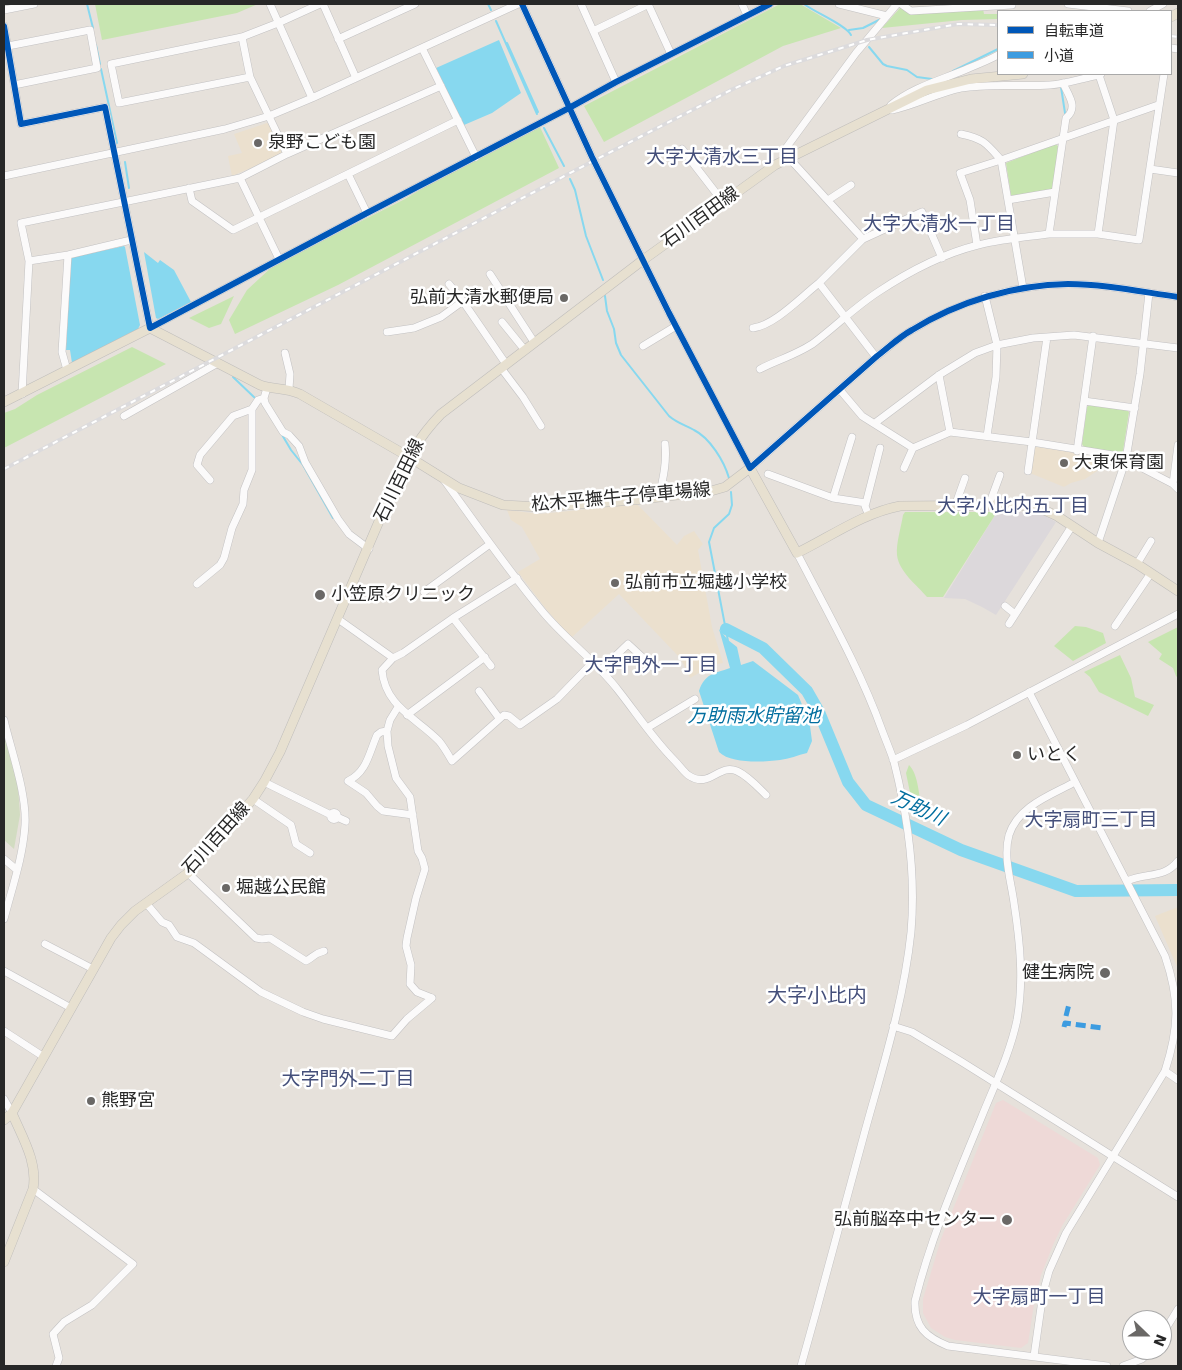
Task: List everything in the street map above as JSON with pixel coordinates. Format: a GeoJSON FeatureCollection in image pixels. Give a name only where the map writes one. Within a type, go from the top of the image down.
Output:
{"type":"FeatureCollection","features":[{"type":"Feature","properties":{"kind":"main road","name":"石川百田線"},"geometry":{"type":"LineString","coordinates":[[6,1118],[44,1057],[111,938],[121,925],[146,903],[188,874],[252,799],[264,782],[280,752],[392,491],[418,441],[441,414],[524,349],[763,173],[789,158],[928,90],[971,79],[1013,75]]}},
{"type":"Feature","properties":{"kind":"main road","name":"松木平撫牛子停車場線"},"geometry":{"type":"LineString","coordinates":[[150,328],[267,388],[289,389],[300,394],[409,457],[444,480],[491,502],[541,507],[711,491],[725,487],[750,468]]}},
{"type":"Feature","properties":{"kind":"main road"},"geometry":{"type":"LineString","coordinates":[[4,402],[150,328]]}},
{"type":"Feature","properties":{"kind":"main road"},"geometry":{"type":"LineString","coordinates":[[750,468],[797,553],[869,516],[900,506],[1032,506],[1057,516],[1178,591]]}},
{"type":"Feature","properties":{"kind":"main road"},"geometry":{"type":"LineString","coordinates":[[4,1262],[33,1189],[35,1178],[32,1160],[6,1118]]}},
{"type":"Feature","properties":{"kind":"street"},"geometry":{"type":"LineString","coordinates":[[4,10],[34,4]]}},
{"type":"Feature","properties":{"kind":"street"},"geometry":{"type":"LineString","coordinates":[[270,4],[312,98]]}},
{"type":"Feature","properties":{"kind":"street"},"geometry":{"type":"LineString","coordinates":[[250,77],[119,103],[111,64],[242,37],[321,4],[356,78]]}},
{"type":"Feature","properties":{"kind":"street"},"geometry":{"type":"LineString","coordinates":[[338,39],[415,4]]}},
{"type":"Feature","properties":{"kind":"street"},"geometry":{"type":"LineString","coordinates":[[4,176],[225,130],[269,116],[518,4]]}},
{"type":"Feature","properties":{"kind":"street"},"geometry":{"type":"LineString","coordinates":[[522,4],[569,108],[643,260],[750,468],[876,357],[910,331],[930,319],[985,296],[1023,288],[1069,284],[1178,297]]}},
{"type":"Feature","properties":{"kind":"street"},"geometry":{"type":"LineString","coordinates":[[581,4],[616,82]]}},
{"type":"Feature","properties":{"kind":"street"},"geometry":{"type":"LineString","coordinates":[[593,31],[648,4],[671,54]]}},
{"type":"Feature","properties":{"kind":"street"},"geometry":{"type":"LineString","coordinates":[[742,4],[747,15]]}},
{"type":"Feature","properties":{"kind":"street"},"geometry":{"type":"LineString","coordinates":[[4,26],[21,124],[105,107],[150,328],[616,82],[770,4]]}},
{"type":"Feature","properties":{"kind":"street"},"geometry":{"type":"LineString","coordinates":[[843,4],[887,16]]}},
{"type":"Feature","properties":{"kind":"street"},"geometry":{"type":"LineString","coordinates":[[863,239],[789,158],[786,148],[856,54],[897,4]]}},
{"type":"Feature","properties":{"kind":"street"},"geometry":{"type":"LineString","coordinates":[[901,4],[911,11],[1012,4]]}},
{"type":"Feature","properties":{"kind":"street"},"geometry":{"type":"LineString","coordinates":[[1068,4],[1125,8]]}},
{"type":"Feature","properties":{"kind":"street"},"geometry":{"type":"LineString","coordinates":[[1152,10],[1163,4]]}},
{"type":"Feature","properties":{"kind":"street"},"geometry":{"type":"LineString","coordinates":[[8,46],[90,30],[98,68],[14,85]]}},
{"type":"Feature","properties":{"kind":"street"},"geometry":{"type":"LineString","coordinates":[[242,37],[250,77],[286,154]]}},
{"type":"Feature","properties":{"kind":"street"},"geometry":{"type":"LineString","coordinates":[[422,48],[476,157]]}},
{"type":"Feature","properties":{"kind":"street"},"geometry":{"type":"LineString","coordinates":[[881,113],[904,95],[997,55]]}},
{"type":"Feature","properties":{"kind":"street"},"geometry":{"type":"LineString","coordinates":[[881,113],[910,106],[928,98],[961,88],[996,85],[1051,85],[1096,75]]}},
{"type":"Feature","properties":{"kind":"street"},"geometry":{"type":"LineString","coordinates":[[1098,234],[1114,120],[1100,75]]}},
{"type":"Feature","properties":{"kind":"street"},"geometry":{"type":"LineString","coordinates":[[760,369],[813,344],[844,317],[899,279],[942,258],[977,245],[1050,234],[1098,234],[1139,240],[1164,75]]}},
{"type":"Feature","properties":{"kind":"street"},"geometry":{"type":"LineString","coordinates":[[1050,234],[1066,118],[1072,113],[1074,106],[1063,83]]}},
{"type":"Feature","properties":{"kind":"street"},"geometry":{"type":"LineString","coordinates":[[22,394],[29,261],[21,223],[240,178],[286,154],[441,86]]}},
{"type":"Feature","properties":{"kind":"street"},"geometry":{"type":"LineString","coordinates":[[977,245],[970,200],[960,173],[1158,105]]}},
{"type":"Feature","properties":{"kind":"street"},"geometry":{"type":"LineString","coordinates":[[189,188],[192,201],[232,230],[458,120]]}},
{"type":"Feature","properties":{"kind":"street"},"geometry":{"type":"LineString","coordinates":[[961,134],[978,138],[1002,160],[1023,288]]}},
{"type":"Feature","properties":{"kind":"street"},"geometry":{"type":"LineString","coordinates":[[682,149],[723,202]]}},
{"type":"Feature","properties":{"kind":"street"},"geometry":{"type":"LineString","coordinates":[[1150,169],[1178,173]]}},
{"type":"Feature","properties":{"kind":"street"},"geometry":{"type":"LineString","coordinates":[[348,174],[367,213]]}},
{"type":"Feature","properties":{"kind":"street"},"geometry":{"type":"LineString","coordinates":[[240,178],[278,259]]}},
{"type":"Feature","properties":{"kind":"street"},"geometry":{"type":"LineString","coordinates":[[828,200],[851,185]]}},
{"type":"Feature","properties":{"kind":"street"},"geometry":{"type":"LineString","coordinates":[[1008,200],[1055,192]]}},
{"type":"Feature","properties":{"kind":"street"},"geometry":{"type":"LineString","coordinates":[[753,328],[762,327],[774,319],[819,283],[863,239],[922,212],[942,258]]}},
{"type":"Feature","properties":{"kind":"street"},"geometry":{"type":"LineString","coordinates":[[29,261],[132,240]]}},
{"type":"Feature","properties":{"kind":"street"},"geometry":{"type":"LineString","coordinates":[[67,370],[62,352],[68,254]]}},
{"type":"Feature","properties":{"kind":"street"},"geometry":{"type":"LineString","coordinates":[[490,274],[499,283],[534,342]]}},
{"type":"Feature","properties":{"kind":"street"},"geometry":{"type":"LineString","coordinates":[[819,283],[876,357]]}},
{"type":"Feature","properties":{"kind":"street"},"geometry":{"type":"LineString","coordinates":[[450,284],[463,301],[541,426]]}},
{"type":"Feature","properties":{"kind":"street"},"geometry":{"type":"LineString","coordinates":[[1098,543],[1126,459],[1135,408],[1149,293]]}},
{"type":"Feature","properties":{"kind":"street"},"geometry":{"type":"LineString","coordinates":[[985,296],[997,345],[992,414],[986,436]]}},
{"type":"Feature","properties":{"kind":"street"},"geometry":{"type":"LineString","coordinates":[[387,332],[404,331],[441,317],[463,301]]}},
{"type":"Feature","properties":{"kind":"street"},"geometry":{"type":"LineString","coordinates":[[502,322],[524,349]]}},
{"type":"Feature","properties":{"kind":"street"},"geometry":{"type":"LineString","coordinates":[[642,346],[676,326]]}},
{"type":"Feature","properties":{"kind":"street"},"geometry":{"type":"LineString","coordinates":[[875,424],[938,375],[975,353],[997,345],[1074,335],[1178,348]]}},
{"type":"Feature","properties":{"kind":"street"},"geometry":{"type":"LineString","coordinates":[[1077,450],[1094,336]]}},
{"type":"Feature","properties":{"kind":"street"},"geometry":{"type":"LineString","coordinates":[[1028,471],[1047,337]]}},
{"type":"Feature","properties":{"kind":"street"},"geometry":{"type":"LineString","coordinates":[[285,354],[290,374],[289,389]]}},
{"type":"Feature","properties":{"kind":"street"},"geometry":{"type":"LineString","coordinates":[[124,416],[218,364]]}},
{"type":"Feature","properties":{"kind":"street"},"geometry":{"type":"LineString","coordinates":[[938,375],[950,432]]}},
{"type":"Feature","properties":{"kind":"street"},"geometry":{"type":"LineString","coordinates":[[267,388],[264,398],[265,403],[283,432],[289,434],[299,446],[305,462],[338,519],[349,534],[368,549]]}},
{"type":"Feature","properties":{"kind":"street"},"geometry":{"type":"LineString","coordinates":[[840,390],[862,416],[913,448]]}},
{"type":"Feature","properties":{"kind":"street"},"geometry":{"type":"LineString","coordinates":[[210,480],[197,465],[200,455],[233,416],[252,408],[258,400],[264,398]]}},
{"type":"Feature","properties":{"kind":"street"},"geometry":{"type":"LineString","coordinates":[[1084,401],[1135,408]]}},
{"type":"Feature","properties":{"kind":"street"},"geometry":{"type":"LineString","coordinates":[[197,584],[220,565],[224,558],[232,528],[243,504],[244,490],[252,470],[252,408]]}},
{"type":"Feature","properties":{"kind":"street"},"geometry":{"type":"LineString","coordinates":[[904,468],[913,448],[950,432],[1032,442],[1119,456],[1176,486],[1178,445]]}},
{"type":"Feature","properties":{"kind":"street"},"geometry":{"type":"LineString","coordinates":[[833,498],[852,437]]}},
{"type":"Feature","properties":{"kind":"street"},"geometry":{"type":"LineString","coordinates":[[659,497],[666,455],[665,444]]}},
{"type":"Feature","properties":{"kind":"street"},"geometry":{"type":"LineString","coordinates":[[869,516],[865,506],[880,448]]}},
{"type":"Feature","properties":{"kind":"street"},"geometry":{"type":"LineString","coordinates":[[768,474],[833,498],[866,503]]}},
{"type":"Feature","properties":{"kind":"street"},"geometry":{"type":"LineString","coordinates":[[989,505],[1000,475]]}},
{"type":"Feature","properties":{"kind":"street"},"geometry":{"type":"LineString","coordinates":[[955,506],[965,478]]}},
{"type":"Feature","properties":{"kind":"street"},"geometry":{"type":"LineString","coordinates":[[444,480],[490,544],[554,624],[601,670],[664,750],[688,774],[700,780],[708,780],[723,771],[735,770],[746,776],[766,795]]}},
{"type":"Feature","properties":{"kind":"street"},"geometry":{"type":"LineString","coordinates":[[1009,624],[1072,526]]}},
{"type":"Feature","properties":{"kind":"street"},"geometry":{"type":"LineString","coordinates":[[1137,564],[1151,541]]}},
{"type":"Feature","properties":{"kind":"street"},"geometry":{"type":"LineString","coordinates":[[424,592],[490,544]]}},
{"type":"Feature","properties":{"kind":"street"},"geometry":{"type":"LineString","coordinates":[[797,553],[858,671],[877,715],[893,760],[910,848],[911,931],[903,984],[893,1026],[801,1366]]}},
{"type":"Feature","properties":{"kind":"street"},"geometry":{"type":"LineString","coordinates":[[1115,626],[1151,573]]}},
{"type":"Feature","properties":{"kind":"street"},"geometry":{"type":"LineString","coordinates":[[517,578],[393,658],[382,670],[383,681],[398,708],[437,740],[452,761],[504,715],[509,716],[520,725],[557,699],[592,663]]}},
{"type":"Feature","properties":{"kind":"street"},"geometry":{"type":"LineString","coordinates":[[1005,606],[1015,614]]}},
{"type":"Feature","properties":{"kind":"street"},"geometry":{"type":"LineString","coordinates":[[893,760],[967,725],[1178,614]]}},
{"type":"Feature","properties":{"kind":"street"},"geometry":{"type":"LineString","coordinates":[[453,618],[491,666]]}},
{"type":"Feature","properties":{"kind":"street"},"geometry":{"type":"LineString","coordinates":[[338,619],[393,658]]}},
{"type":"Feature","properties":{"kind":"street"},"geometry":{"type":"LineString","coordinates":[[601,670],[628,644],[654,668]]}},
{"type":"Feature","properties":{"kind":"street"},"geometry":{"type":"LineString","coordinates":[[406,715],[484,658]]}},
{"type":"Feature","properties":{"kind":"street"},"geometry":{"type":"LineString","coordinates":[[479,691],[499,718]]}},
{"type":"Feature","properties":{"kind":"street"},"geometry":{"type":"LineString","coordinates":[[1029,692],[1138,901],[1176,981],[1177,1030],[1165,1071],[1069,1227],[1049,1271],[1040,1310],[1034,1356]]}},
{"type":"Feature","properties":{"kind":"street"},"geometry":{"type":"LineString","coordinates":[[647,728],[695,699]]}},
{"type":"Feature","properties":{"kind":"street"},"geometry":{"type":"LineString","coordinates":[[146,903],[162,922],[169,924],[178,938],[194,943],[261,992],[303,1012],[323,1019],[392,1036],[406,1019],[432,998],[417,992],[410,984],[411,965],[406,946],[407,938],[416,898],[425,870],[418,851],[410,797],[396,778],[388,746],[387,731],[390,720],[398,708]]}},
{"type":"Feature","properties":{"kind":"street"},"geometry":{"type":"LineString","coordinates":[[4,720],[25,808],[25,824],[17,870],[4,919]]}},
{"type":"Feature","properties":{"kind":"street"},"geometry":{"type":"LineString","coordinates":[[387,731],[377,735],[363,770],[358,776],[348,781],[366,793],[383,811],[413,815]]}},
{"type":"Feature","properties":{"kind":"street"},"geometry":{"type":"LineString","coordinates":[[264,782],[346,821]]}},
{"type":"Feature","properties":{"kind":"street"},"geometry":{"type":"LineString","coordinates":[[1075,782],[1031,805],[1018,818],[1010,833],[1007,858],[1020,956],[1021,988],[1014,1033],[1005,1061],[940,1218],[929,1249],[915,1310],[917,1319],[926,1334],[948,1346],[1107,1366]]}},
{"type":"Feature","properties":{"kind":"street"},"geometry":{"type":"LineString","coordinates":[[252,799],[291,824],[296,844],[310,853]]}},
{"type":"Feature","properties":{"kind":"street"},"geometry":{"type":"LineString","coordinates":[[4,859],[17,870]]}},
{"type":"Feature","properties":{"kind":"street"},"geometry":{"type":"LineString","coordinates":[[1129,884],[1136,877],[1172,870],[1178,861]]}},
{"type":"Feature","properties":{"kind":"street"},"geometry":{"type":"LineString","coordinates":[[188,874],[256,938],[270,938],[306,961],[314,954],[324,951]]}},
{"type":"Feature","properties":{"kind":"street"},"geometry":{"type":"LineString","coordinates":[[45,944],[93,969]]}},
{"type":"Feature","properties":{"kind":"street"},"geometry":{"type":"LineString","coordinates":[[4,971],[71,1008]]}},
{"type":"Feature","properties":{"kind":"street"},"geometry":{"type":"LineString","coordinates":[[893,1026],[912,1032],[1178,1197]]}},
{"type":"Feature","properties":{"kind":"street"},"geometry":{"type":"LineString","coordinates":[[4,1031],[44,1057]]}},
{"type":"Feature","properties":{"kind":"street"},"geometry":{"type":"LineString","coordinates":[[1165,1071],[1178,1080]]}},
{"type":"Feature","properties":{"kind":"street"},"geometry":{"type":"LineString","coordinates":[[4,1099],[6,1118]]}},
{"type":"Feature","properties":{"kind":"street"},"geometry":{"type":"LineString","coordinates":[[33,1189],[134,1264],[92,1305],[64,1322],[53,1334],[59,1358],[56,1366]]}},
{"type":"Feature","properties":{"kind":"street"},"geometry":{"type":"LineString","coordinates":[[1123,1366],[1142,1360]]}},
{"type":"Feature","properties":{"kind":"shaded area","name":"泉野こども園"},"geometry":{"type":"Polygon","coordinates":[[[267,123],[282,152],[281,155],[232,176],[228,156],[242,153],[234,134],[267,123]]]}},
{"type":"Feature","properties":{"kind":"shaded area","name":"大東保育園"},"geometry":{"type":"Polygon","coordinates":[[[1036,447],[1097,456],[1097,471],[1085,479],[1064,487],[1030,473],[1033,450],[1036,447]]]}},
{"type":"Feature","properties":{"kind":"shaded area","name":"弘前市立堀越小学校"},"geometry":{"type":"Polygon","coordinates":[[[637,504],[677,545],[684,536],[694,531],[703,544],[698,550],[712,627],[723,663],[713,665],[690,678],[681,659],[619,594],[571,638],[518,572],[540,559],[522,527],[511,520],[507,510],[540,514],[637,504]]]}},
{"type":"Feature","properties":{"kind":"shaded area"},"geometry":{"type":"Polygon","coordinates":[[[997,512],[1033,512],[1042,514],[1056,522],[996,615],[965,599],[944,598],[997,512]]]}},
{"type":"Feature","properties":{"kind":"shaded area"},"geometry":{"type":"Polygon","coordinates":[[[1178,907],[1178,969],[1155,916],[1178,907]]]}},
{"type":"Feature","properties":{"kind":"shaded area","name":"弘前脳卒中センター"},"geometry":{"type":"Polygon","coordinates":[[[1003,1100],[1098,1158],[1100,1165],[1062,1226],[1053,1245],[1041,1275],[1028,1343],[1021,1348],[955,1340],[945,1337],[931,1328],[923,1313],[923,1299],[941,1239],[996,1103],[1003,1100]]]}},
{"type":"Feature","properties":{"kind":"green space"},"geometry":{"type":"Polygon","coordinates":[[[95,4],[258,4],[237,13],[102,40],[95,4]]]}},
{"type":"Feature","properties":{"kind":"green space"},"geometry":{"type":"Polygon","coordinates":[[[780,4],[800,4],[841,28],[783,46],[604,142],[584,106],[780,4]]]}},
{"type":"Feature","properties":{"kind":"green space"},"geometry":{"type":"Polygon","coordinates":[[[903,7],[911,13],[983,9],[984,14],[997,14],[997,19],[962,20],[882,28],[903,7]]]}},
{"type":"Feature","properties":{"kind":"green space"},"geometry":{"type":"Polygon","coordinates":[[[540,127],[559,168],[338,285],[235,334],[229,320],[247,290],[274,265],[405,199],[428,185],[540,127]]]}},
{"type":"Feature","properties":{"kind":"green space"},"geometry":{"type":"Polygon","coordinates":[[[1055,144],[1058,146],[1053,189],[1013,197],[1011,195],[1006,163],[1055,144]]]}},
{"type":"Feature","properties":{"kind":"green space"},"geometry":{"type":"Polygon","coordinates":[[[234,296],[221,324],[209,328],[189,318],[234,296]]]}},
{"type":"Feature","properties":{"kind":"green space"},"geometry":{"type":"Polygon","coordinates":[[[132,347],[166,364],[4,448],[4,413],[132,347]]]}},
{"type":"Feature","properties":{"kind":"green space"},"geometry":{"type":"Polygon","coordinates":[[[1091,403],[1124,408],[1129,412],[1123,451],[1119,454],[1084,447],[1082,444],[1087,407],[1091,403]]]}},
{"type":"Feature","properties":{"kind":"green space"},"geometry":{"type":"Polygon","coordinates":[[[905,512],[997,512],[943,597],[927,597],[909,578],[898,561],[897,546],[905,512]]]}},
{"type":"Feature","properties":{"kind":"green space"},"geometry":{"type":"Polygon","coordinates":[[[1075,626],[1086,627],[1103,633],[1106,643],[1073,661],[1054,646],[1075,626]]]}},
{"type":"Feature","properties":{"kind":"green space"},"geometry":{"type":"Polygon","coordinates":[[[1178,627],[1178,678],[1173,668],[1159,659],[1162,654],[1148,642],[1178,627]]]}},
{"type":"Feature","properties":{"kind":"green space"},"geometry":{"type":"Polygon","coordinates":[[[1120,655],[1131,678],[1135,697],[1154,705],[1148,716],[1099,692],[1090,677],[1084,672],[1120,655]]]}},
{"type":"Feature","properties":{"kind":"green space"},"geometry":{"type":"Polygon","coordinates":[[[4,732],[18,786],[20,815],[14,849],[4,840],[4,732]]]}},
{"type":"Feature","properties":{"kind":"green space"},"geometry":{"type":"Polygon","coordinates":[[[909,765],[917,781],[922,812],[915,817],[906,773],[909,765]]]}},
{"type":"Feature","properties":{"kind":"water"},"geometry":{"type":"Polygon","coordinates":[[[499,40],[521,93],[492,113],[464,125],[436,68],[499,40]]]}},
{"type":"Feature","properties":{"kind":"water"},"geometry":{"type":"Polygon","coordinates":[[[124,246],[140,325],[138,329],[72,363],[70,350],[66,350],[71,259],[124,246]]]}},
{"type":"Feature","properties":{"kind":"water"},"geometry":{"type":"Polygon","coordinates":[[[144,252],[158,263],[160,260],[174,270],[191,302],[158,319],[156,318],[144,252]]]}},
{"type":"Feature","properties":{"kind":"water","name":"万助雨水貯留池"},"geometry":{"type":"Polygon","coordinates":[[[719,629],[737,647],[741,665],[753,661],[798,695],[803,707],[812,706],[817,722],[810,726],[812,741],[807,753],[773,761],[757,762],[731,759],[719,752],[699,691],[707,677],[730,668],[719,629]]]}},
{"type":"Feature","properties":{"kind":"waterway"},"geometry":{"type":"LineString","coordinates":[[87,4],[93,28]]}},
{"type":"Feature","properties":{"kind":"waterway"},"geometry":{"type":"LineString","coordinates":[[488,4],[491,10]]}},
{"type":"Feature","properties":{"kind":"waterway"},"geometry":{"type":"LineString","coordinates":[[804,4],[843,27],[851,35]]}},
{"type":"Feature","properties":{"kind":"waterway"},"geometry":{"type":"LineString","coordinates":[[849,30],[863,28],[879,20]]}},
{"type":"Feature","properties":{"kind":"waterway"},"geometry":{"type":"LineString","coordinates":[[496,21],[537,114]]}},
{"type":"Feature","properties":{"kind":"waterway"},"geometry":{"type":"LineString","coordinates":[[507,43],[538,112]]}},
{"type":"Feature","properties":{"kind":"waterway"},"geometry":{"type":"LineString","coordinates":[[96,45],[100,64]]}},
{"type":"Feature","properties":{"kind":"waterway"},"geometry":{"type":"LineString","coordinates":[[869,47],[883,64],[907,70],[917,77],[932,79]]}},
{"type":"Feature","properties":{"kind":"waterway"},"geometry":{"type":"LineString","coordinates":[[953,71],[997,49]]}},
{"type":"Feature","properties":{"kind":"waterway"},"geometry":{"type":"LineString","coordinates":[[101,69],[117,143]]}},
{"type":"Feature","properties":{"kind":"waterway"},"geometry":{"type":"LineString","coordinates":[[1061,87],[1065,113]]}},
{"type":"Feature","properties":{"kind":"waterway"},"geometry":{"type":"LineString","coordinates":[[544,128],[564,166]]}},
{"type":"Feature","properties":{"kind":"waterway"},"geometry":{"type":"LineString","coordinates":[[125,162],[129,188]]}},
{"type":"Feature","properties":{"kind":"waterway"},"geometry":{"type":"LineString","coordinates":[[570,179],[575,190],[586,236],[603,280]]}},
{"type":"Feature","properties":{"kind":"waterway"},"geometry":{"type":"LineString","coordinates":[[605,296],[607,311],[621,355],[669,416],[706,438],[720,457],[729,478]]}},
{"type":"Feature","properties":{"kind":"waterway"},"geometry":{"type":"LineString","coordinates":[[233,377],[256,399]]}},
{"type":"Feature","properties":{"kind":"waterway"},"geometry":{"type":"LineString","coordinates":[[281,433],[303,465],[333,518]]}},
{"type":"Feature","properties":{"kind":"waterway"},"geometry":{"type":"LineString","coordinates":[[728,641],[709,542],[714,528],[729,514],[732,505],[731,492]]}},
{"type":"Feature","properties":{"kind":"waterway","name":"万助川"},"geometry":{"type":"LineString","coordinates":[[726,629],[763,648],[807,691],[819,712],[848,782],[866,805],[961,850],[1076,891],[1178,890]]}},
{"type":"Feature","properties":{"kind":"waterway","name":"万助川"},"geometry":{"type":"LineString","coordinates":[[812,714],[819,712]]}},
{"type":"Feature","properties":{"kind":"railway"},"geometry":{"type":"LineString","coordinates":[[4,469],[597,159],[733,89],[784,66],[867,40],[958,24],[997,25]]}},
{"type":"Feature","properties":{"kind":"railway"},"geometry":{"type":"LineString","coordinates":[[1172,36],[1178,37]]}},
{"type":"Feature","properties":{"kind":"marked path"},"geometry":{"type":"LineString","coordinates":[[1066,1016],[1069,1004]]}},
{"type":"Feature","properties":{"kind":"marked path"},"geometry":{"type":"LineString","coordinates":[[1064,1027],[1065,1023],[1102,1028]]}},
{"type":"Feature","properties":{"kind":"cycle path"},"geometry":{"type":"LineString","coordinates":[[522,4],[592,157],[669,313],[750,468],[898,339],[930,320],[968,303],[1007,291],[1068,284],[1110,287],[1178,297]]}},
{"type":"Feature","properties":{"kind":"cycle path"},"geometry":{"type":"LineString","coordinates":[[4,26],[21,124],[105,107],[150,328],[616,82],[770,4]]}},
{"type":"Feature","properties":{"kind":"place","name":"泉野こども園"},"geometry":{"type":"Point","coordinates":[258,143]}},
{"type":"Feature","properties":{"kind":"place","name":"弘前大清水郵便局"},"geometry":{"type":"Point","coordinates":[564,298]}},
{"type":"Feature","properties":{"kind":"place","name":"大東保育園"},"geometry":{"type":"Point","coordinates":[1064,463]}},
{"type":"Feature","properties":{"kind":"place","name":"弘前市立堀越小学校"},"geometry":{"type":"Point","coordinates":[615,583]}},
{"type":"Feature","properties":{"kind":"place","name":"小笠原クリニック"},"geometry":{"type":"Point","coordinates":[320,595]}},
{"type":"Feature","properties":{"kind":"place","name":"いとく"},"geometry":{"type":"Point","coordinates":[1017,755]}},
{"type":"Feature","properties":{"kind":"place","name":"堀越公民館"},"geometry":{"type":"Point","coordinates":[226,888]}},
{"type":"Feature","properties":{"kind":"place","name":"健生病院"},"geometry":{"type":"Point","coordinates":[1105,973]}},
{"type":"Feature","properties":{"kind":"place","name":"熊野宮"},"geometry":{"type":"Point","coordinates":[91,1101]}},
{"type":"Feature","properties":{"kind":"place","name":"弘前脳卒中センター"},"geometry":{"type":"Point","coordinates":[1007,1220]}},
{"type":"Feature","properties":{"kind":"district","name":"大字大清水三丁目"},"geometry":{"type":"Point","coordinates":[722,158]}},
{"type":"Feature","properties":{"kind":"district","name":"大字大清水一丁目"},"geometry":{"type":"Point","coordinates":[939,225]}},
{"type":"Feature","properties":{"kind":"district","name":"大字小比内五丁目"},"geometry":{"type":"Point","coordinates":[1013,507]}},
{"type":"Feature","properties":{"kind":"district","name":"大字門外一丁目"},"geometry":{"type":"Point","coordinates":[651,666]}},
{"type":"Feature","properties":{"kind":"district","name":"大字扇町三丁目"},"geometry":{"type":"Point","coordinates":[1091,821]}},
{"type":"Feature","properties":{"kind":"district","name":"大字小比内"},"geometry":{"type":"Point","coordinates":[817,997]}},
{"type":"Feature","properties":{"kind":"district","name":"大字門外二丁目"},"geometry":{"type":"Point","coordinates":[348,1080]}},
{"type":"Feature","properties":{"kind":"district","name":"大字扇町一丁目"},"geometry":{"type":"Point","coordinates":[1039,1298]}}]}
